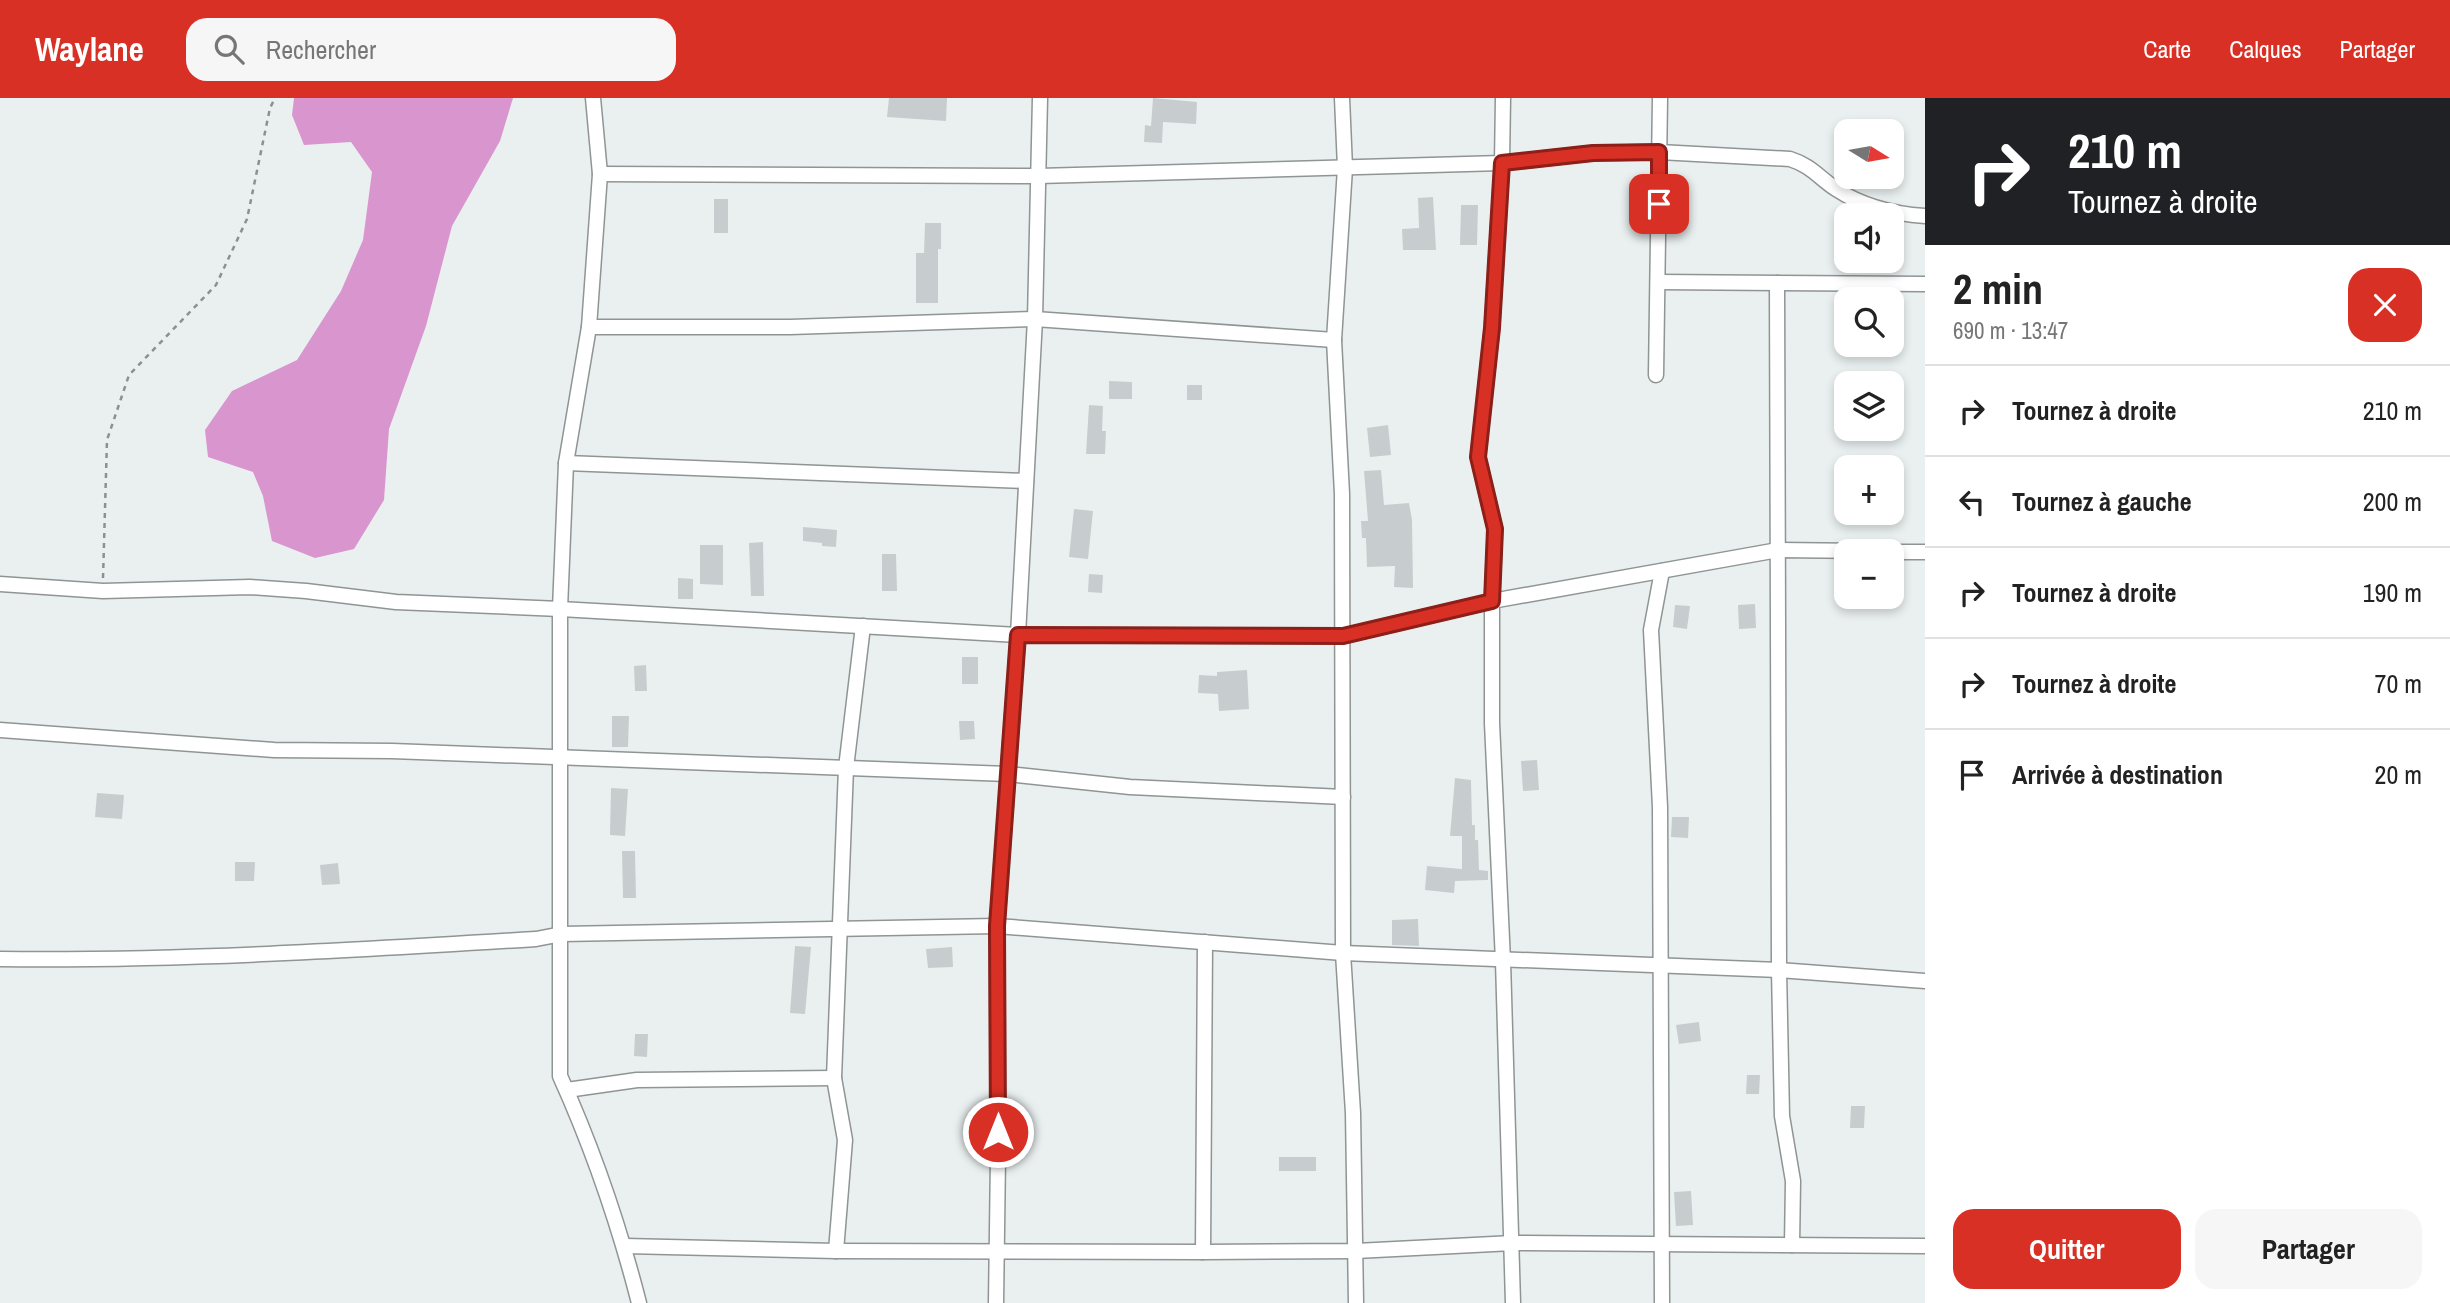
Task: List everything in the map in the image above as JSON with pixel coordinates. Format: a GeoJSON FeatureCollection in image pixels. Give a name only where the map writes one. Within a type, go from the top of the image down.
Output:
{"type":"FeatureCollection","features":[{"type":"Feature","properties":{"kind":"street"},"geometry":{"type":"LineString","coordinates":[[593,98],[600,174],[589,327],[566,463],[560,609],[560,1076],[582,1125],[625,1246],[639,1303]]}},
{"type":"Feature","properties":{"kind":"street"},"geometry":{"type":"LineString","coordinates":[[996,1303],[997,926],[1018,635],[1035,319],[1040,98]]}},
{"type":"Feature","properties":{"kind":"street"},"geometry":{"type":"LineString","coordinates":[[1342,98],[1345,168],[1335,341],[1342,494],[1343,953],[1353,1113],[1356,1303]]}},
{"type":"Feature","properties":{"kind":"street"},"geometry":{"type":"LineString","coordinates":[[1503,98],[1502,163],[1492,328],[1478,457],[1495,529],[1492,723],[1503,961],[1513,1303]]}},
{"type":"Feature","properties":{"kind":"street"},"geometry":{"type":"LineString","coordinates":[[1656,375],[1660,98]]}},
{"type":"Feature","properties":{"kind":"street"},"geometry":{"type":"LineString","coordinates":[[600,174],[1039,176],[1502,163],[1593,153],[1659,152],[1790,159],[1806,164],[1836,188],[1865,204],[1905,215],[1925,216]]}},
{"type":"Feature","properties":{"kind":"street"},"geometry":{"type":"LineString","coordinates":[[1658,282],[1925,284]]}},
{"type":"Feature","properties":{"kind":"street"},"geometry":{"type":"LineString","coordinates":[[1777,283],[1779,970],[1782,1116],[1793,1181],[1792,1245]]}},
{"type":"Feature","properties":{"kind":"street"},"geometry":{"type":"LineString","coordinates":[[589,327],[790,327],[1035,319],[1335,341]]}},
{"type":"Feature","properties":{"kind":"street"},"geometry":{"type":"LineString","coordinates":[[566,463],[1026,481]]}},
{"type":"Feature","properties":{"kind":"street"},"geometry":{"type":"LineString","coordinates":[[0,584],[103,591],[250,587],[396,602],[1018,635],[1343,636],[1492,601],[1779,550],[1834,551]]}},
{"type":"Feature","properties":{"kind":"street"},"geometry":{"type":"LineString","coordinates":[[1904,552],[1925,552]]}},
{"type":"Feature","properties":{"kind":"street"},"geometry":{"type":"LineString","coordinates":[[1662,571],[1651,630],[1660,807],[1662,1303]]}},
{"type":"Feature","properties":{"kind":"street"},"geometry":{"type":"LineString","coordinates":[[836,1251],[845,1140],[834,1078],[846,768],[863,626]]}},
{"type":"Feature","properties":{"kind":"street"},"geometry":{"type":"LineString","coordinates":[[0,730],[274,750],[392,751],[1008,774],[1130,787],[1343,797]]}},
{"type":"Feature","properties":{"kind":"street"},"geometry":{"type":"LineString","coordinates":[[0,959],[114,960],[343,951],[536,939],[562,934],[997,926],[1343,953],[1779,970],[1925,981]]}},
{"type":"Feature","properties":{"kind":"street"},"geometry":{"type":"LineString","coordinates":[[1203,1252],[1205,942]]}},
{"type":"Feature","properties":{"kind":"street"},"geometry":{"type":"LineString","coordinates":[[566,1090],[637,1080],[834,1078]]}},
{"type":"Feature","properties":{"kind":"street"},"geometry":{"type":"LineString","coordinates":[[625,1246],[836,1251],[1203,1252],[1356,1251],[1513,1242],[1925,1245]]}},
{"type":"Feature","properties":{"kind":"path"},"geometry":{"type":"LineString","coordinates":[[103,591],[107,440],[129,375],[216,285],[247,219],[270,108],[275,98]]}},
{"type":"Feature","properties":{"kind":"shaded area"},"geometry":{"type":"Polygon","coordinates":[[[294,98],[513,98],[500,141],[452,226],[426,326],[389,429],[384,500],[354,549],[315,558],[272,541],[263,496],[253,472],[208,457],[205,430],[232,391],[297,360],[341,291],[363,240],[372,172],[351,142],[304,145],[292,115],[294,98]]]}},
{"type":"Feature","properties":{"kind":"building"},"geometry":{"type":"Polygon","coordinates":[[[889,98],[947,98],[946,121],[887,117],[889,98]]]}},
{"type":"Feature","properties":{"kind":"building"},"geometry":{"type":"Polygon","coordinates":[[[1153,98],[1197,102],[1196,124],[1163,122],[1162,143],[1144,142],[1145,125],[1151,126],[1153,98]]]}},
{"type":"Feature","properties":{"kind":"building"},"geometry":{"type":"Polygon","coordinates":[[[1433,197],[1436,250],[1403,250],[1402,229],[1419,228],[1418,198],[1433,197]]]}},
{"type":"Feature","properties":{"kind":"building"},"geometry":{"type":"Polygon","coordinates":[[[714,199],[728,199],[728,233],[714,233],[714,199]]]}},
{"type":"Feature","properties":{"kind":"building"},"geometry":{"type":"Polygon","coordinates":[[[1461,205],[1478,205],[1477,245],[1460,245],[1461,205]]]}},
{"type":"Feature","properties":{"kind":"building"},"geometry":{"type":"Polygon","coordinates":[[[925,223],[941,223],[938,303],[916,303],[916,253],[924,253],[925,223]]]}},
{"type":"Feature","properties":{"kind":"building"},"geometry":{"type":"Polygon","coordinates":[[[1109,381],[1132,382],[1132,399],[1109,399],[1109,381]]]}},
{"type":"Feature","properties":{"kind":"building"},"geometry":{"type":"Polygon","coordinates":[[[1187,385],[1202,385],[1202,400],[1187,400],[1187,385]]]}},
{"type":"Feature","properties":{"kind":"building"},"geometry":{"type":"Polygon","coordinates":[[[1089,405],[1103,406],[1105,454],[1086,454],[1089,405]]]}},
{"type":"Feature","properties":{"kind":"building"},"geometry":{"type":"Polygon","coordinates":[[[1388,425],[1391,455],[1370,457],[1367,428],[1388,425]]]}},
{"type":"Feature","properties":{"kind":"building"},"geometry":{"type":"Polygon","coordinates":[[[1381,470],[1384,505],[1409,503],[1412,520],[1413,588],[1394,587],[1395,566],[1367,567],[1366,538],[1362,538],[1361,521],[1368,521],[1364,471],[1381,470]]]}},
{"type":"Feature","properties":{"kind":"building"},"geometry":{"type":"Polygon","coordinates":[[[1074,509],[1093,511],[1088,559],[1069,557],[1074,509]]]}},
{"type":"Feature","properties":{"kind":"building"},"geometry":{"type":"Polygon","coordinates":[[[803,527],[837,530],[836,547],[803,541],[803,527]]]}},
{"type":"Feature","properties":{"kind":"building"},"geometry":{"type":"Polygon","coordinates":[[[763,542],[764,596],[751,596],[749,543],[763,542]]]}},
{"type":"Feature","properties":{"kind":"building"},"geometry":{"type":"Polygon","coordinates":[[[700,545],[723,545],[723,585],[700,584],[700,545]]]}},
{"type":"Feature","properties":{"kind":"building"},"geometry":{"type":"Polygon","coordinates":[[[882,554],[896,554],[897,591],[882,591],[882,554]]]}},
{"type":"Feature","properties":{"kind":"building"},"geometry":{"type":"Polygon","coordinates":[[[1089,574],[1103,575],[1102,593],[1088,592],[1089,574]]]}},
{"type":"Feature","properties":{"kind":"building"},"geometry":{"type":"Polygon","coordinates":[[[678,578],[693,579],[693,599],[678,599],[678,578]]]}},
{"type":"Feature","properties":{"kind":"building"},"geometry":{"type":"Polygon","coordinates":[[[1755,604],[1756,628],[1739,629],[1738,605],[1755,604]]]}},
{"type":"Feature","properties":{"kind":"building"},"geometry":{"type":"Polygon","coordinates":[[[1675,605],[1690,606],[1687,629],[1673,627],[1675,605]]]}},
{"type":"Feature","properties":{"kind":"building"},"geometry":{"type":"Polygon","coordinates":[[[962,657],[978,657],[978,684],[962,684],[962,657]]]}},
{"type":"Feature","properties":{"kind":"building"},"geometry":{"type":"Polygon","coordinates":[[[646,665],[647,691],[635,691],[634,666],[646,665]]]}},
{"type":"Feature","properties":{"kind":"building"},"geometry":{"type":"Polygon","coordinates":[[[1247,670],[1249,709],[1219,711],[1218,694],[1198,693],[1199,675],[1217,676],[1217,672],[1247,670]]]}},
{"type":"Feature","properties":{"kind":"building"},"geometry":{"type":"Polygon","coordinates":[[[612,716],[629,716],[628,747],[612,747],[612,716]]]}},
{"type":"Feature","properties":{"kind":"building"},"geometry":{"type":"Polygon","coordinates":[[[959,721],[974,721],[975,739],[960,740],[959,721]]]}},
{"type":"Feature","properties":{"kind":"building"},"geometry":{"type":"Polygon","coordinates":[[[1537,760],[1539,790],[1523,791],[1521,761],[1537,760]]]}},
{"type":"Feature","properties":{"kind":"building"},"geometry":{"type":"Polygon","coordinates":[[[1455,778],[1471,780],[1472,825],[1475,825],[1475,840],[1478,840],[1479,870],[1488,871],[1488,880],[1455,881],[1454,893],[1425,890],[1427,866],[1462,869],[1462,836],[1450,836],[1455,778]]]}},
{"type":"Feature","properties":{"kind":"building"},"geometry":{"type":"Polygon","coordinates":[[[611,788],[628,789],[625,836],[610,835],[611,788]]]}},
{"type":"Feature","properties":{"kind":"building"},"geometry":{"type":"Polygon","coordinates":[[[97,793],[124,795],[122,819],[95,817],[97,793]]]}},
{"type":"Feature","properties":{"kind":"building"},"geometry":{"type":"Polygon","coordinates":[[[1672,817],[1689,817],[1688,838],[1671,837],[1672,817]]]}},
{"type":"Feature","properties":{"kind":"building"},"geometry":{"type":"Polygon","coordinates":[[[622,851],[635,851],[636,898],[623,898],[622,851]]]}},
{"type":"Feature","properties":{"kind":"building"},"geometry":{"type":"Polygon","coordinates":[[[235,862],[255,862],[254,881],[235,881],[235,862]]]}},
{"type":"Feature","properties":{"kind":"building"},"geometry":{"type":"Polygon","coordinates":[[[338,863],[340,884],[322,885],[320,865],[338,863]]]}},
{"type":"Feature","properties":{"kind":"building"},"geometry":{"type":"Polygon","coordinates":[[[1418,919],[1419,946],[1392,945],[1392,920],[1418,919]]]}},
{"type":"Feature","properties":{"kind":"building"},"geometry":{"type":"Polygon","coordinates":[[[795,946],[811,947],[805,1014],[790,1013],[795,946]]]}},
{"type":"Feature","properties":{"kind":"building"},"geometry":{"type":"Polygon","coordinates":[[[952,947],[953,967],[928,968],[926,949],[952,947]]]}},
{"type":"Feature","properties":{"kind":"building"},"geometry":{"type":"Polygon","coordinates":[[[1699,1022],[1701,1041],[1679,1044],[1676,1025],[1699,1022]]]}},
{"type":"Feature","properties":{"kind":"building"},"geometry":{"type":"Polygon","coordinates":[[[635,1034],[648,1034],[647,1057],[634,1056],[635,1034]]]}},
{"type":"Feature","properties":{"kind":"building"},"geometry":{"type":"Polygon","coordinates":[[[1747,1075],[1760,1075],[1759,1094],[1746,1094],[1747,1075]]]}},
{"type":"Feature","properties":{"kind":"building"},"geometry":{"type":"Polygon","coordinates":[[[1851,1106],[1865,1106],[1864,1128],[1850,1128],[1851,1106]]]}},
{"type":"Feature","properties":{"kind":"building"},"geometry":{"type":"Polygon","coordinates":[[[1279,1157],[1316,1157],[1316,1171],[1279,1171],[1279,1157]]]}},
{"type":"Feature","properties":{"kind":"building"},"geometry":{"type":"Polygon","coordinates":[[[1691,1191],[1693,1225],[1676,1226],[1674,1192],[1691,1191]]]}},
{"type":"Feature","properties":{"kind":"route"},"geometry":{"type":"LineString","coordinates":[[998,1132],[997,926],[1018,635],[1343,636],[1492,601],[1495,529],[1478,457],[1492,328],[1502,163],[1593,153],[1659,152],[1659,204]]}}]}
